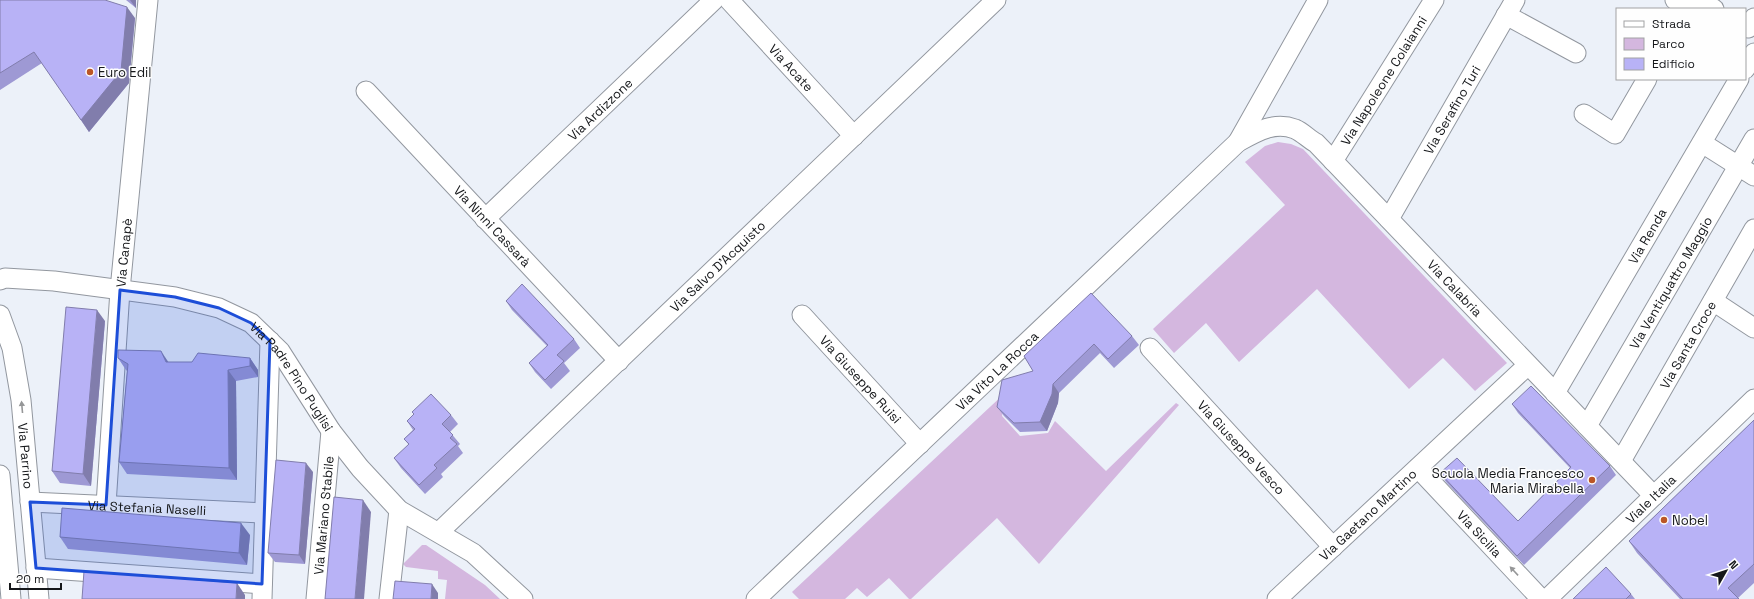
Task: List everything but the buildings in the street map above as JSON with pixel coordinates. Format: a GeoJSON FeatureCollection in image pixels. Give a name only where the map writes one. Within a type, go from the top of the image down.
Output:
{"type":"FeatureCollection","features":[{"type":"Feature","properties":{"kind":"street","name":"Via Canapè"},"geometry":{"type":"LineString","coordinates":[[106,505],[120,290],[148,0]]}},
{"type":"Feature","properties":{"kind":"street","name":"Via Ardizzone"},"geometry":{"type":"LineString","coordinates":[[485,219],[714,0]]}},
{"type":"Feature","properties":{"kind":"street","name":"Via Acate"},"geometry":{"type":"LineString","coordinates":[[729,0],[854,136]]}},
{"type":"Feature","properties":{"kind":"street","name":"Via Salvo D'Acquisto"},"geometry":{"type":"LineString","coordinates":[[439,532],[996,0]]}},
{"type":"Feature","properties":{"kind":"street"},"geometry":{"type":"LineString","coordinates":[[1238,142],[1318,0]]}},
{"type":"Feature","properties":{"kind":"street","name":"Via Napoleone Colaianni"},"geometry":{"type":"LineString","coordinates":[[1333,161],[1434,0]]}},
{"type":"Feature","properties":{"kind":"street"},"geometry":{"type":"LineString","coordinates":[[1689,4],[1709,8]]}},
{"type":"Feature","properties":{"kind":"street"},"geometry":{"type":"LineString","coordinates":[[1511,8],[1576,53]]}},
{"type":"Feature","properties":{"kind":"street","name":"Via Serafino Turi"},"geometry":{"type":"LineString","coordinates":[[1389,219],[1511,8]]}},
{"type":"Feature","properties":{"kind":"street"},"geometry":{"type":"LineString","coordinates":[[1746,67],[1754,54]]}},
{"type":"Feature","properties":{"kind":"street"},"geometry":{"type":"LineString","coordinates":[[1584,114],[1615,134],[1646,80]]}},
{"type":"Feature","properties":{"kind":"street","name":"Via Renda"},"geometry":{"type":"LineString","coordinates":[[1556,393],[1738,80]]}},
{"type":"Feature","properties":{"kind":"street","name":"Via Ninni Cassarà"},"geometry":{"type":"LineString","coordinates":[[366,91],[619,361]]}},
{"type":"Feature","properties":{"kind":"street","name":"Via Calabria"},"geometry":{"type":"LineString","coordinates":[[1238,142],[1261,129],[1279,126],[1295,129],[1316,143],[1654,496]]}},
{"type":"Feature","properties":{"kind":"street","name":"Via Ventiquattro Maggio"},"geometry":{"type":"LineString","coordinates":[[1587,426],[1746,171],[1754,139]]}},
{"type":"Feature","properties":{"kind":"street","name":"Via Vito La Rocca"},"geometry":{"type":"LineString","coordinates":[[756,599],[1238,142]]}},
{"type":"Feature","properties":{"kind":"street"},"geometry":{"type":"LineString","coordinates":[[1702,143],[1746,171]]}},
{"type":"Feature","properties":{"kind":"street","name":"Via Santa Croce"},"geometry":{"type":"LineString","coordinates":[[1621,461],[1754,229]]}},
{"type":"Feature","properties":{"kind":"street","name":"Via Padre Pino Puglisi"},"geometry":{"type":"LineString","coordinates":[[0,280],[5,278],[54,281],[175,297],[219,308],[251,323],[280,351],[331,431],[360,468],[399,510],[473,553],[523,599]]}},
{"type":"Feature","properties":{"kind":"street"},"geometry":{"type":"LineString","coordinates":[[1713,301],[1754,328]]}},
{"type":"Feature","properties":{"kind":"street","name":"Via Parrino"},"geometry":{"type":"LineString","coordinates":[[0,315],[12,348],[21,400],[39,599]]}},
{"type":"Feature","properties":{"kind":"street","name":"Via Giuseppe Ruisi"},"geometry":{"type":"LineString","coordinates":[[802,315],[920,444]]}},
{"type":"Feature","properties":{"kind":"street"},"geometry":{"type":"LineString","coordinates":[[36,568],[262,591],[270,341]]}},
{"type":"Feature","properties":{"kind":"street","name":"Via Giuseppe Vesco"},"geometry":{"type":"LineString","coordinates":[[1150,348],[1333,547]]}},
{"type":"Feature","properties":{"kind":"street","name":"Via Gaetano Martino"},"geometry":{"type":"LineString","coordinates":[[1277,599],[1528,365]]}},
{"type":"Feature","properties":{"kind":"street","name":"Viale Italia"},"geometry":{"type":"LineString","coordinates":[[1547,599],[1754,399]]}},
{"type":"Feature","properties":{"kind":"street","name":"Via Mariano Stabile"},"geometry":{"type":"LineString","coordinates":[[316,599],[331,431]]}},
{"type":"Feature","properties":{"kind":"street","name":"Via Sicilia"},"geometry":{"type":"LineString","coordinates":[[1418,468],[1540,599]]}},
{"type":"Feature","properties":{"kind":"street"},"geometry":{"type":"LineString","coordinates":[[0,475],[3,536],[11,599]]}},
{"type":"Feature","properties":{"kind":"street","name":"Via Stefania Naselli"},"geometry":{"type":"LineString","coordinates":[[30,502],[264,513]]}},
{"type":"Feature","properties":{"kind":"street"},"geometry":{"type":"LineString","coordinates":[[389,599],[399,510]]}},
{"type":"Feature","properties":{"kind":"street"},"geometry":{"type":"LineString","coordinates":[[3,536],[33,539]]}},
{"type":"Feature","properties":{"kind":"highlighted area"},"geometry":{"type":"Polygon","coordinates":[[[120,290],[175,297],[219,308],[251,323],[270,341],[262,584],[36,568],[30,502],[106,505],[120,290]]]}},
{"type":"Feature","properties":{"kind":"green space"},"geometry":{"type":"Polygon","coordinates":[[[1278,142],[1291,144],[1303,149],[1507,363],[1475,391],[1443,358],[1409,389],[1317,289],[1239,362],[1206,323],[1174,353],[1153,329],[1285,205],[1245,162],[1265,146],[1278,142]]]}},
{"type":"Feature","properties":{"kind":"green space"},"geometry":{"type":"Polygon","coordinates":[[[1006,392],[1002,416],[1020,436],[1048,433],[1055,421],[1106,471],[1176,403],[1179,405],[1039,564],[997,518],[911,599],[909,599],[889,578],[867,597],[857,588],[845,599],[799,599],[792,592],[1006,392]]]}},
{"type":"Feature","properties":{"kind":"green space"},"geometry":{"type":"Polygon","coordinates":[[[422,545],[426,545],[485,585],[500,599],[445,599],[447,580],[438,579],[438,571],[406,567],[403,564],[422,545]]]}},
{"type":"Feature","properties":{"kind":"place","name":"Euro Edil"},"geometry":{"type":"Point","coordinates":[90,72]}},
{"type":"Feature","properties":{"kind":"place","name":"Scuola Media Francesco Maria Mirabella"},"geometry":{"type":"Point","coordinates":[1592,480]}},
{"type":"Feature","properties":{"kind":"place","name":"Nobel"},"geometry":{"type":"Point","coordinates":[1664,520]}}]}
